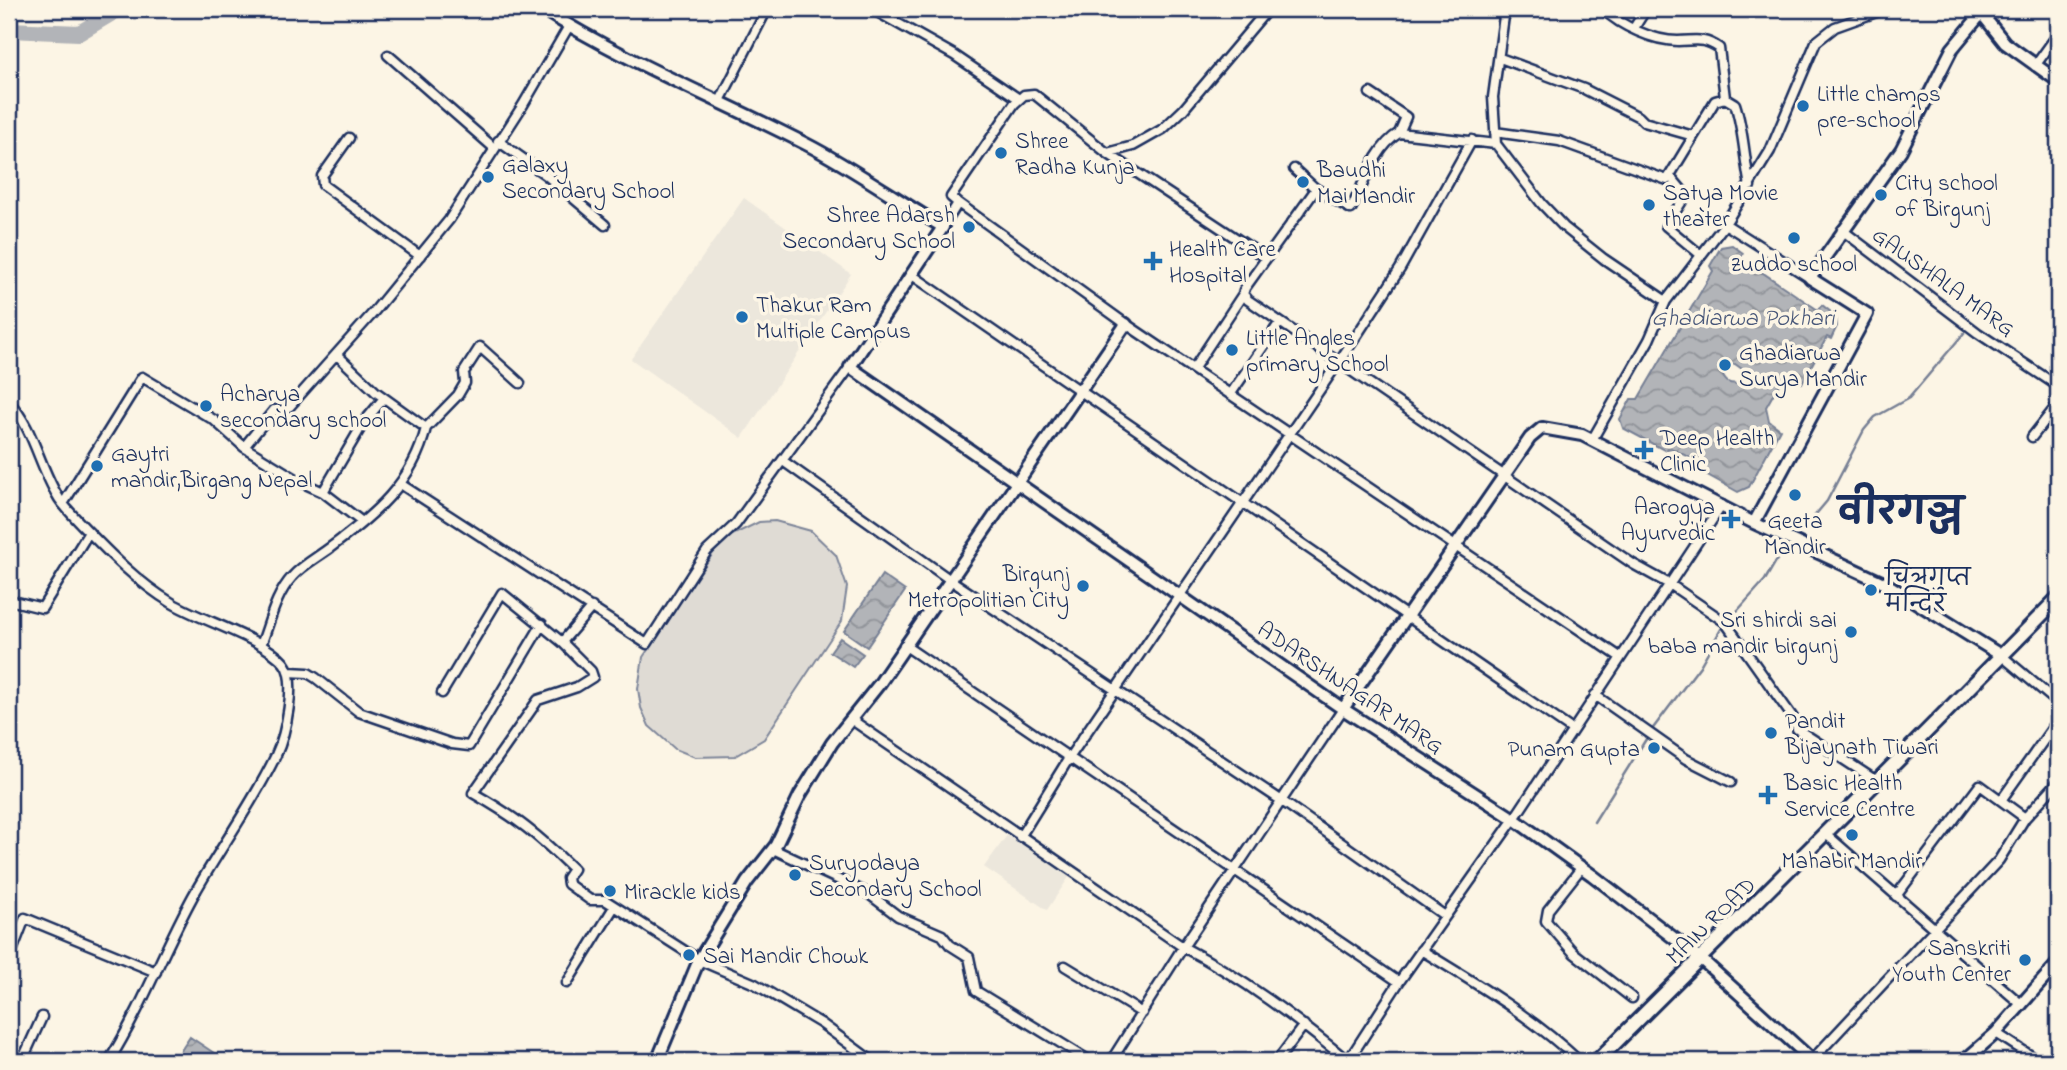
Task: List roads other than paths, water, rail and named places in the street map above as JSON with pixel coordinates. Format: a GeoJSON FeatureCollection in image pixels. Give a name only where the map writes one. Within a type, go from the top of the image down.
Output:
{"type":"FeatureCollection","features":[{"type":"Feature","properties":{"kind":"main road","name":"MAIN ROAD"},"geometry":{"type":"LineString","coordinates":[[1597,1061],[1827,835],[1875,780],[2058,598]]}},
{"type":"Feature","properties":{"kind":"street"},"geometry":{"type":"LineString","coordinates":[[542,9],[625,58],[810,146],[943,227]]}},
{"type":"Feature","properties":{"kind":"street"},"geometry":{"type":"LineString","coordinates":[[720,101],[767,9]]}},
{"type":"Feature","properties":{"kind":"street"},"geometry":{"type":"LineString","coordinates":[[872,9],[954,55],[1019,99]]}},
{"type":"Feature","properties":{"kind":"street"},"geometry":{"type":"LineString","coordinates":[[1107,153],[1133,146],[1163,129],[1183,110],[1268,9]]}},
{"type":"Feature","properties":{"kind":"street"},"geometry":{"type":"LineString","coordinates":[[1506,9],[1493,97],[1496,144],[1542,204],[1564,227],[1604,259],[1666,301]]}},
{"type":"Feature","properties":{"kind":"street"},"geometry":{"type":"LineString","coordinates":[[1603,9],[1634,28],[1680,41],[1686,38],[1707,39],[1719,48],[1725,97],[1735,104],[1741,121],[1750,186]]}},
{"type":"Feature","properties":{"kind":"street"},"geometry":{"type":"LineString","coordinates":[[1634,28],[1647,9]]}},
{"type":"Feature","properties":{"kind":"street"},"geometry":{"type":"LineString","coordinates":[[1592,440],[1648,340],[1666,301],[1725,225],[1770,151],[1816,42],[1835,27],[1885,9]]}},
{"type":"Feature","properties":{"kind":"street"},"geometry":{"type":"LineString","coordinates":[[1810,278],[1901,150],[1952,49],[1969,25],[1983,12],[2005,43],[2058,81]]}},
{"type":"Feature","properties":{"kind":"street"},"geometry":{"type":"LineString","coordinates":[[244,447],[274,410],[282,411],[290,406],[337,355],[449,220],[523,106],[569,26]]}},
{"type":"Feature","properties":{"kind":"street"},"geometry":{"type":"LineString","coordinates":[[2035,66],[2058,34]]}},
{"type":"Feature","properties":{"kind":"street"},"geometry":{"type":"LineString","coordinates":[[388,55],[496,144],[605,225]]}},
{"type":"Feature","properties":{"kind":"street"},"geometry":{"type":"LineString","coordinates":[[1500,58],[1584,89],[1644,122],[1690,135],[1691,139]]}},
{"type":"Feature","properties":{"kind":"street"},"geometry":{"type":"LineString","coordinates":[[1266,258],[1107,153],[1034,93],[1019,99],[951,197],[1126,324],[1620,657]]}},
{"type":"Feature","properties":{"kind":"street"},"geometry":{"type":"LineString","coordinates":[[1370,93],[1406,117],[1399,133]]}},
{"type":"Feature","properties":{"kind":"street"},"geometry":{"type":"LineString","coordinates":[[1495,132],[1559,141],[1667,180],[1715,102],[1725,97]]}},
{"type":"Feature","properties":{"kind":"street"},"geometry":{"type":"LineString","coordinates":[[1294,169],[1315,190],[1351,209],[1378,156],[1392,137],[1399,133],[1496,144]]}},
{"type":"Feature","properties":{"kind":"street"},"geometry":{"type":"LineString","coordinates":[[349,138],[321,176],[323,185],[420,256]]}},
{"type":"Feature","properties":{"kind":"street"},"geometry":{"type":"LineString","coordinates":[[1020,837],[1115,689],[1180,597],[1400,269],[1472,140]]}},
{"type":"Feature","properties":{"kind":"street"},"geometry":{"type":"LineString","coordinates":[[1670,176],[1686,195],[1666,226],[1701,255]]}},
{"type":"Feature","properties":{"kind":"street"},"geometry":{"type":"LineString","coordinates":[[1194,368],[1266,258],[1315,190]]}},
{"type":"Feature","properties":{"kind":"street"},"geometry":{"type":"LineString","coordinates":[[402,485],[647,644],[708,551],[736,524],[850,368],[958,203]]}},
{"type":"Feature","properties":{"kind":"street"},"geometry":{"type":"LineString","coordinates":[[1725,225],[1867,314],[1754,523]]}},
{"type":"Feature","properties":{"kind":"street","name":"GAUSHALA MARG"},"geometry":{"type":"LineString","coordinates":[[1842,230],[1978,333],[2058,386]]}},
{"type":"Feature","properties":{"kind":"street"},"geometry":{"type":"LineString","coordinates":[[912,275],[1572,729]]}},
{"type":"Feature","properties":{"kind":"street"},"geometry":{"type":"LineString","coordinates":[[1243,294],[1503,476],[1727,624],[1796,722],[1797,729],[1875,780]]}},
{"type":"Feature","properties":{"kind":"street"},"geometry":{"type":"LineString","coordinates":[[1232,393],[1280,322]]}},
{"type":"Feature","properties":{"kind":"street"},"geometry":{"type":"LineString","coordinates":[[657,1061],[699,960],[747,882],[773,849],[832,743],[852,720],[1126,324]]}},
{"type":"Feature","properties":{"kind":"street"},"geometry":{"type":"LineString","coordinates":[[261,645],[279,594],[293,575],[380,509],[402,485],[426,428],[458,395],[465,383],[464,372],[480,347],[520,383]]}},
{"type":"Feature","properties":{"kind":"street"},"geometry":{"type":"LineString","coordinates":[[337,355],[384,398],[426,428]]}},
{"type":"Feature","properties":{"kind":"street","name":"ADARSHNAGAR MARG"},"geometry":{"type":"LineString","coordinates":[[850,368],[1343,709],[1514,819],[1582,867],[1701,959],[1812,1061]]}},
{"type":"Feature","properties":{"kind":"street"},"geometry":{"type":"LineString","coordinates":[[63,504],[142,377],[214,420],[244,447],[301,482],[323,492],[362,522]]}},
{"type":"Feature","properties":{"kind":"street"},"geometry":{"type":"LineString","coordinates":[[323,492],[364,422],[384,398]]}},
{"type":"Feature","properties":{"kind":"street"},"geometry":{"type":"LineString","coordinates":[[9,401],[28,430],[63,504],[89,532],[151,589],[173,604],[261,645],[285,663],[292,678],[288,711],[277,753],[192,898],[135,1020],[109,1061]]}},
{"type":"Feature","properties":{"kind":"street"},"geometry":{"type":"LineString","coordinates":[[2032,437],[2058,404]]}},
{"type":"Feature","properties":{"kind":"street"},"geometry":{"type":"LineString","coordinates":[[1111,1061],[1183,947],[1343,709],[1503,476],[1530,438],[1542,428],[1582,435],[1754,523],[1888,586],[2002,656],[2058,703]]}},
{"type":"Feature","properties":{"kind":"street"},"geometry":{"type":"LineString","coordinates":[[783,461],[949,579],[1282,801],[1445,916]]}},
{"type":"Feature","properties":{"kind":"street"},"geometry":{"type":"LineString","coordinates":[[852,720],[1183,947],[1217,965],[1304,1025],[1348,1061],[1399,982],[1514,819],[1722,505]]}},
{"type":"Feature","properties":{"kind":"street"},"geometry":{"type":"LineString","coordinates":[[9,600],[42,608],[89,532]]}},
{"type":"Feature","properties":{"kind":"street"},"geometry":{"type":"LineString","coordinates":[[442,693],[502,593],[542,624],[591,671],[593,677],[577,687],[538,700],[473,793],[517,817],[538,835],[573,869],[567,878],[568,884],[590,900],[605,900],[699,960],[766,990],[822,1024],[869,1060]]}},
{"type":"Feature","properties":{"kind":"street"},"geometry":{"type":"LineString","coordinates":[[562,642],[592,607]]}},
{"type":"Feature","properties":{"kind":"street"},"geometry":{"type":"LineString","coordinates":[[289,672],[308,673],[350,706],[370,716],[452,744],[469,746],[542,624]]}},
{"type":"Feature","properties":{"kind":"street"},"geometry":{"type":"LineString","coordinates":[[904,645],[1399,982]]}},
{"type":"Feature","properties":{"kind":"street"},"geometry":{"type":"LineString","coordinates":[[1595,695],[1686,759],[1731,782]]}},
{"type":"Feature","properties":{"kind":"street"},"geometry":{"type":"LineString","coordinates":[[2002,799],[2058,720]]}},
{"type":"Feature","properties":{"kind":"street"},"geometry":{"type":"LineString","coordinates":[[1812,1061],[1999,860],[2025,818],[2058,782]]}},
{"type":"Feature","properties":{"kind":"street"},"geometry":{"type":"LineString","coordinates":[[1896,896],[1980,785],[2025,818]]}},
{"type":"Feature","properties":{"kind":"street"},"geometry":{"type":"LineString","coordinates":[[1827,835],[2022,1005]]}},
{"type":"Feature","properties":{"kind":"street"},"geometry":{"type":"LineString","coordinates":[[773,849],[869,894],[908,921],[943,935],[950,945],[969,957],[976,990],[1090,1061]]}},
{"type":"Feature","properties":{"kind":"street"},"geometry":{"type":"LineString","coordinates":[[1582,867],[1548,910],[1546,921],[1574,953],[1632,998]]}},
{"type":"Feature","properties":{"kind":"street"},"geometry":{"type":"LineString","coordinates":[[567,983],[614,907]]}},
{"type":"Feature","properties":{"kind":"street"},"geometry":{"type":"LineString","coordinates":[[9,959],[25,918],[156,972]]}},
{"type":"Feature","properties":{"kind":"street"},"geometry":{"type":"LineString","coordinates":[[1421,950],[1487,989],[1542,1027],[1579,1061]]}},
{"type":"Feature","properties":{"kind":"street"},"geometry":{"type":"LineString","coordinates":[[1065,966],[1142,1013]]}},
{"type":"Feature","properties":{"kind":"street"},"geometry":{"type":"LineString","coordinates":[[1964,1061],[1996,1033],[2056,969]]}},
{"type":"Feature","properties":{"kind":"street"},"geometry":{"type":"LineString","coordinates":[[22,1061],[42,1017]]}},
{"type":"Feature","properties":{"kind":"street"},"geometry":{"type":"LineString","coordinates":[[1277,1061],[1304,1025]]}},
{"type":"Feature","properties":{"kind":"street"},"geometry":{"type":"LineString","coordinates":[[1996,1033],[2039,1061]]}},
{"type":"Feature","properties":{"kind":"water","name":"Ghadiarwa Pokhari"},"geometry":{"type":"Polygon","coordinates":[[[1732,245],[1743,253],[1741,258],[1818,310],[1822,305],[1836,316],[1837,326],[1831,339],[1827,337],[1802,383],[1793,379],[1779,384],[1766,407],[1769,421],[1780,429],[1749,487],[1738,492],[1697,469],[1696,461],[1671,448],[1664,450],[1623,428],[1620,419],[1631,399],[1638,399],[1713,271],[1710,266],[1721,247],[1732,245]],[[1735,364],[1725,367],[1722,373],[1728,382],[1739,383],[1743,377],[1742,369],[1735,364]]]}},
{"type":"Feature","properties":{"kind":"water"},"geometry":{"type":"Polygon","coordinates":[[[882,575],[905,591],[867,647],[844,631],[882,575]]]}},
{"type":"Feature","properties":{"kind":"water"},"geometry":{"type":"Polygon","coordinates":[[[840,638],[863,654],[853,667],[830,652],[840,638]]]}},
{"type":"Feature","properties":{"kind":"water"},"geometry":{"type":"Polygon","coordinates":[[[190,1037],[226,1061],[174,1061],[190,1037]]]}},
{"type":"Feature","properties":{"kind":"waterway"},"geometry":{"type":"LineString","coordinates":[[9,30],[79,33],[119,9]]}},
{"type":"Feature","properties":{"kind":"waterway"},"geometry":{"type":"LineString","coordinates":[[1801,532],[1827,501],[1864,430],[1875,417],[1909,398],[1964,333]]}},
{"type":"Feature","properties":{"kind":"waterway"},"geometry":{"type":"LineString","coordinates":[[1651,731],[1700,666],[1721,629],[1765,580],[1786,544]]}},
{"type":"Feature","properties":{"kind":"waterway"},"geometry":{"type":"LineString","coordinates":[[1594,822],[1648,736]]}},
{"type":"Feature","properties":{"kind":"place","name":"Little champs pre-school"},"geometry":{"type":"Point","coordinates":[1803,106]}},
{"type":"Feature","properties":{"kind":"place","name":"Shree Radha Kunja"},"geometry":{"type":"Point","coordinates":[1001,153]}},
{"type":"Feature","properties":{"kind":"place","name":"Galaxy Secondary School"},"geometry":{"type":"Point","coordinates":[488,177]}},
{"type":"Feature","properties":{"kind":"place","name":"Baudhi Mai Mandir"},"geometry":{"type":"Point","coordinates":[1303,182]}},
{"type":"Feature","properties":{"kind":"place","name":"City school of Birgunj"},"geometry":{"type":"Point","coordinates":[1881,195]}},
{"type":"Feature","properties":{"kind":"place","name":"Satya Movie theater"},"geometry":{"type":"Point","coordinates":[1649,205]}},
{"type":"Feature","properties":{"kind":"place","name":"Shree Adarsh Secondary School"},"geometry":{"type":"Point","coordinates":[969,227]}},
{"type":"Feature","properties":{"kind":"place","name":"zuddo school"},"geometry":{"type":"Point","coordinates":[1794,238]}},
{"type":"Feature","properties":{"kind":"place","name":"Health Care Hospital"},"geometry":{"type":"Point","coordinates":[1153,261]}},
{"type":"Feature","properties":{"kind":"place","name":"Thakur Ram Multiple Campus"},"geometry":{"type":"Point","coordinates":[742,317]}},
{"type":"Feature","properties":{"kind":"place","name":"Little Angles primary School"},"geometry":{"type":"Point","coordinates":[1232,350]}},
{"type":"Feature","properties":{"kind":"place","name":"Ghadiarwa Surya Mandir"},"geometry":{"type":"Point","coordinates":[1725,365]}},
{"type":"Feature","properties":{"kind":"place","name":"Acharya secondary school"},"geometry":{"type":"Point","coordinates":[206,406]}},
{"type":"Feature","properties":{"kind":"place","name":"Deep Health Clinic"},"geometry":{"type":"Point","coordinates":[1644,450]}},
{"type":"Feature","properties":{"kind":"place","name":"Gaytri mandir,Birgang Nepal"},"geometry":{"type":"Point","coordinates":[97,466]}},
{"type":"Feature","properties":{"kind":"place","name":"Geeta Mandir"},"geometry":{"type":"Point","coordinates":[1795,495]}},
{"type":"Feature","properties":{"kind":"place","name":"Aarogya Ayurvedic"},"geometry":{"type":"Point","coordinates":[1731,519]}},
{"type":"Feature","properties":{"kind":"place","name":"Birgunj Metropolitian City"},"geometry":{"type":"Point","coordinates":[1083,586]}},
{"type":"Feature","properties":{"kind":"place","name":"चित्रगुप्त मन्दिर"},"geometry":{"type":"Point","coordinates":[1871,590]}},
{"type":"Feature","properties":{"kind":"place","name":"Sri shirdi sai baba mandir birgunj"},"geometry":{"type":"Point","coordinates":[1851,632]}},
{"type":"Feature","properties":{"kind":"place","name":"Pandit Bijaynath Tiwari"},"geometry":{"type":"Point","coordinates":[1771,733]}},
{"type":"Feature","properties":{"kind":"place","name":"Punam Gupta"},"geometry":{"type":"Point","coordinates":[1654,748]}},
{"type":"Feature","properties":{"kind":"place","name":"Basic Health Service Centre"},"geometry":{"type":"Point","coordinates":[1768,795]}},
{"type":"Feature","properties":{"kind":"place","name":"Mahabir Mandir"},"geometry":{"type":"Point","coordinates":[1852,835]}},
{"type":"Feature","properties":{"kind":"place","name":"Suryodaya Secondary School"},"geometry":{"type":"Point","coordinates":[795,875]}},
{"type":"Feature","properties":{"kind":"place","name":"Mirackle kids"},"geometry":{"type":"Point","coordinates":[610,891]}},
{"type":"Feature","properties":{"kind":"place","name":"Sai Mandir Chowk"},"geometry":{"type":"Point","coordinates":[689,955]}},
{"type":"Feature","properties":{"kind":"place","name":"Sanskriti Youth Center"},"geometry":{"type":"Point","coordinates":[2025,960]}},
{"type":"Feature","properties":{"kind":"district","name":"वीरगञ्ज"},"geometry":{"type":"Point","coordinates":[1901,510]}}]}
